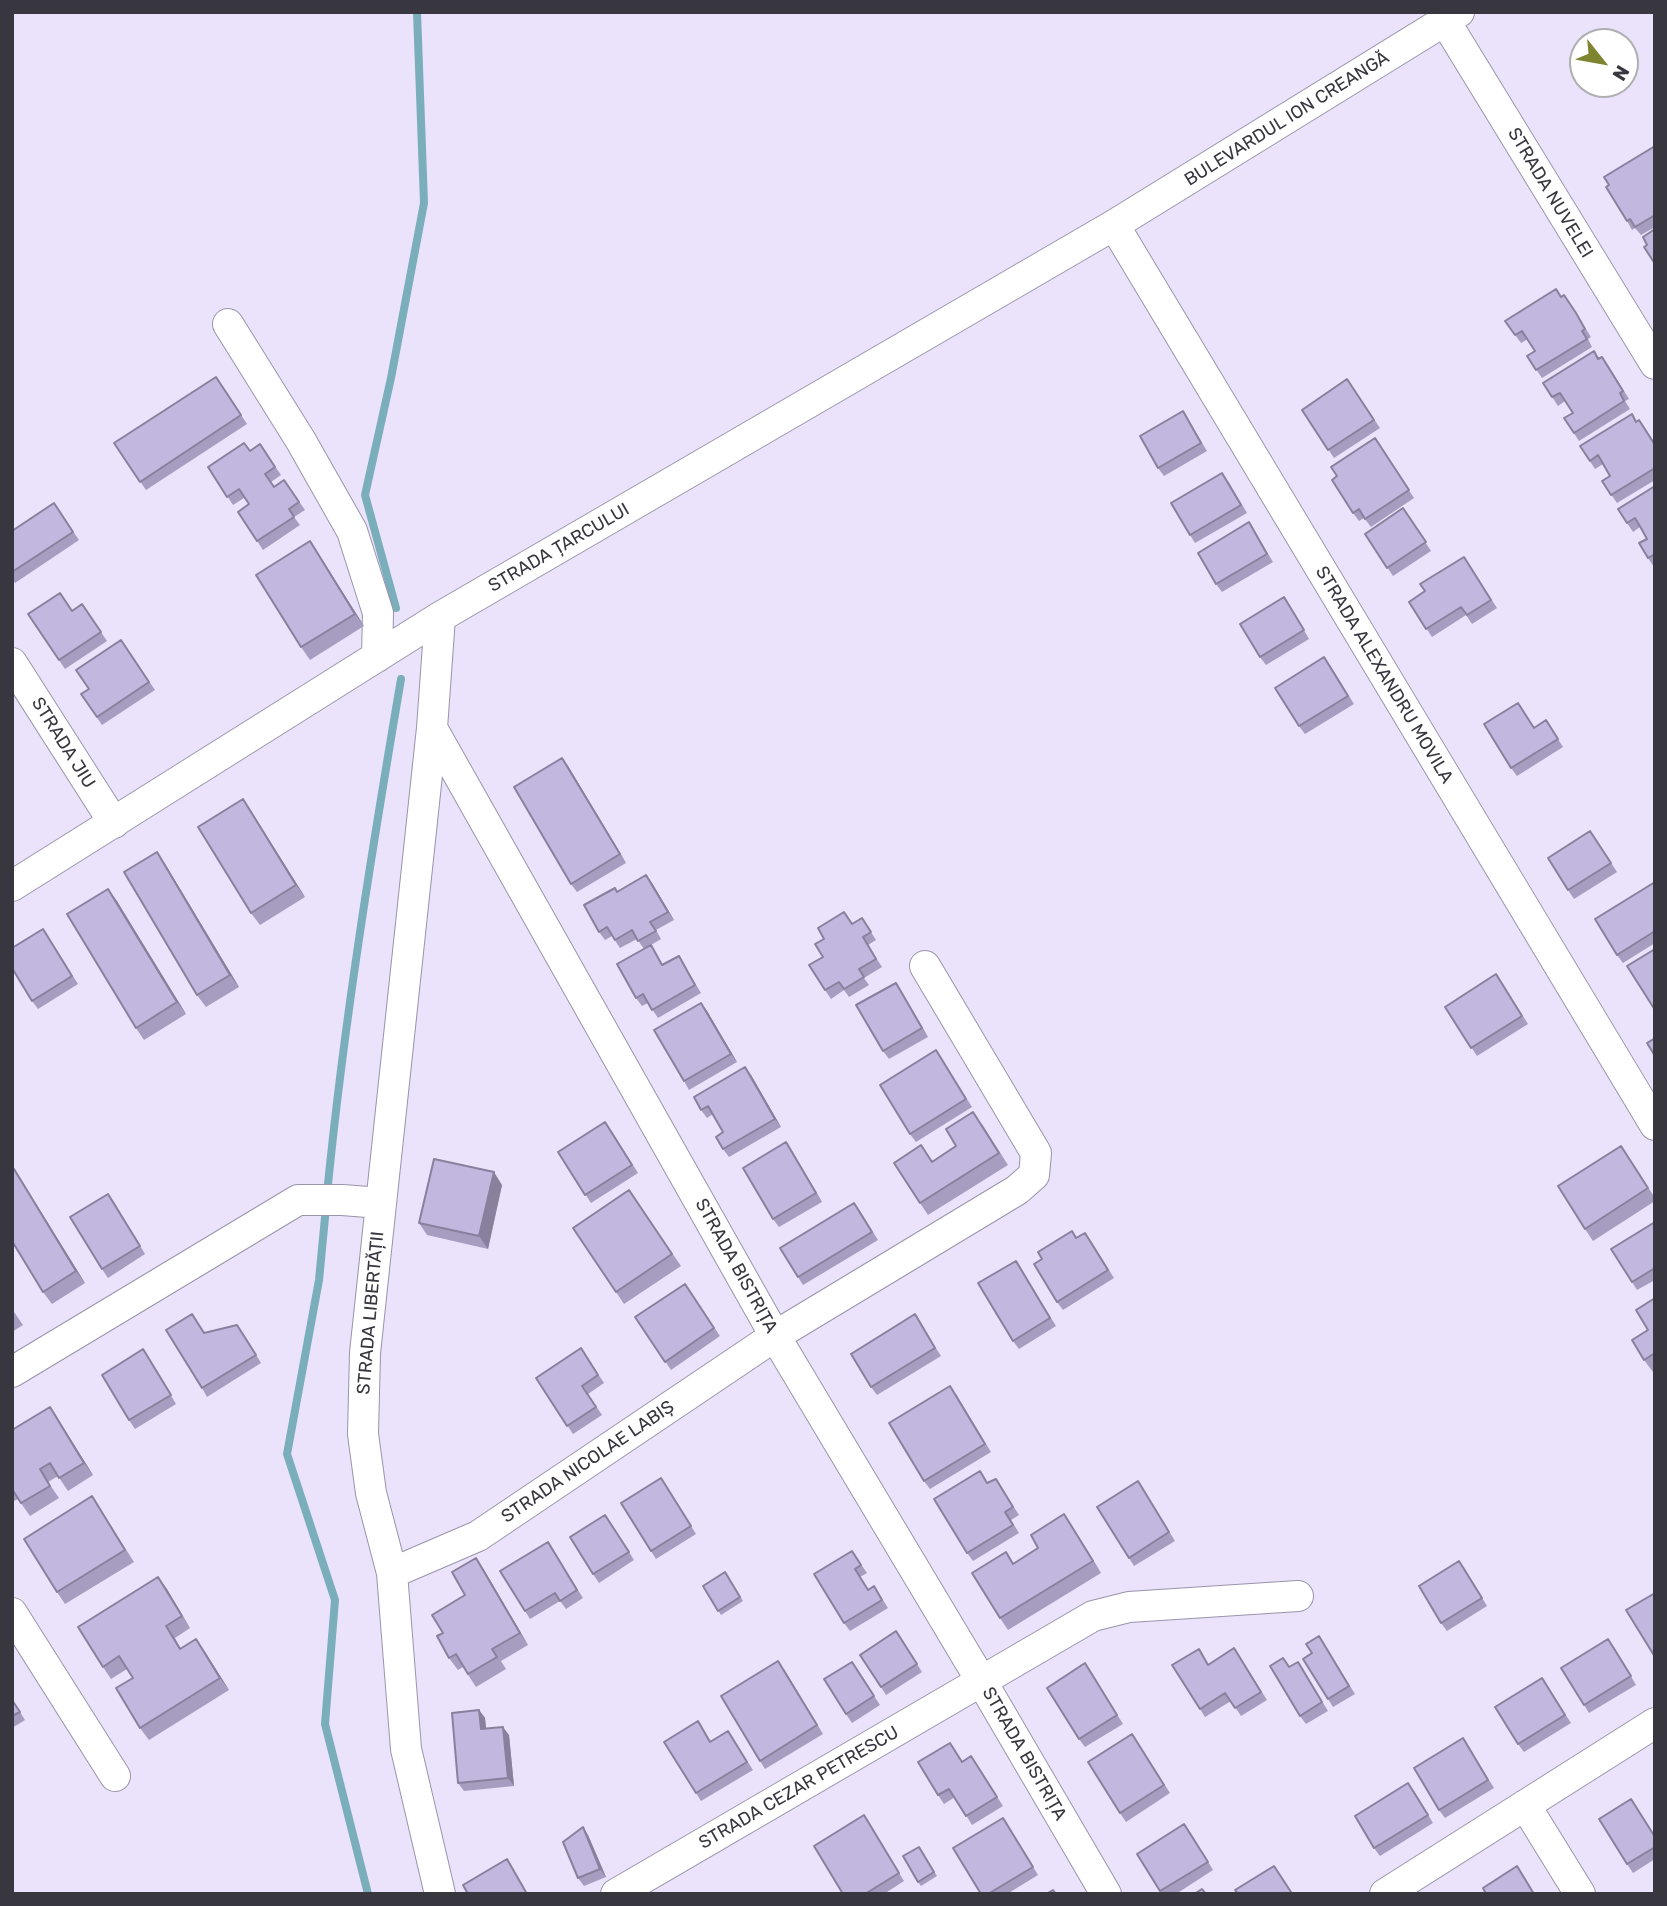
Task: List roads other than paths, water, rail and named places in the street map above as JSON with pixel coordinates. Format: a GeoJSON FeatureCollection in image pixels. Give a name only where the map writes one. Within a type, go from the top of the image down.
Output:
{"type":"FeatureCollection","features":[{"type":"Feature","properties":{"kind":"street","name":"BULEVARDUL ION CREANGĂ"},"geometry":{"type":"LineString","coordinates":[[1114,225],[1452,17]]}},
{"type":"Feature","properties":{"kind":"street","name":"STRADA NUVELEI"},"geometry":{"type":"LineString","coordinates":[[1452,17],[1655,364]]}},
{"type":"Feature","properties":{"kind":"street","name":"STRADA ȚARCULUI"},"geometry":{"type":"LineString","coordinates":[[12,886],[440,617],[1114,225]]}},
{"type":"Feature","properties":{"kind":"street","name":"STRADA ALEXANDRU MOVILA"},"geometry":{"type":"LineString","coordinates":[[1114,225],[1655,1125]]}},
{"type":"Feature","properties":{"kind":"street"},"geometry":{"type":"LineString","coordinates":[[228,324],[301,440],[352,531],[378,613],[377,657]]}},
{"type":"Feature","properties":{"kind":"street"},"geometry":{"type":"LineString","coordinates":[[432,728],[440,617]]}},
{"type":"Feature","properties":{"kind":"street","name":"STRADA JIU"},"geometry":{"type":"LineString","coordinates":[[12,663],[114,823]]}},
{"type":"Feature","properties":{"kind":"street","name":"STRADA LIBERTĂȚII"},"geometry":{"type":"LineString","coordinates":[[432,728],[365,1353],[363,1434],[371,1493],[392,1573],[406,1749],[440,1894]]}},
{"type":"Feature","properties":{"kind":"street","name":"STRADA BISTRIȚA"},"geometry":{"type":"LineString","coordinates":[[432,728],[775,1336],[1106,1894]]}},
{"type":"Feature","properties":{"kind":"street","name":"STRADA NICOLAE LABIȘ"},"geometry":{"type":"LineString","coordinates":[[392,1573],[478,1536],[775,1336],[995,1204],[1034,1175],[1036,1153],[925,966]]}},
{"type":"Feature","properties":{"kind":"street"},"geometry":{"type":"LineString","coordinates":[[12,1373],[298,1200],[342,1199],[381,1203]]}},
{"type":"Feature","properties":{"kind":"street","name":"STRADA CEZAR PETRESCU"},"geometry":{"type":"LineString","coordinates":[[616,1894],[1093,1616],[1129,1607],[1298,1596]]}},
{"type":"Feature","properties":{"kind":"street"},"geometry":{"type":"LineString","coordinates":[[12,1613],[115,1776]]}},
{"type":"Feature","properties":{"kind":"street"},"geometry":{"type":"LineString","coordinates":[[1385,1894],[1655,1723]]}},
{"type":"Feature","properties":{"kind":"street"},"geometry":{"type":"LineString","coordinates":[[1525,1805],[1580,1894]]}},
{"type":"Feature","properties":{"kind":"waterway"},"geometry":{"type":"LineString","coordinates":[[396,608],[365,495],[391,378],[424,203],[417,12]]}},
{"type":"Feature","properties":{"kind":"waterway"},"geometry":{"type":"LineString","coordinates":[[327,1194],[350,1000],[401,679]]}},
{"type":"Feature","properties":{"kind":"waterway"},"geometry":{"type":"LineString","coordinates":[[326,1207],[319,1280],[287,1454],[335,1600],[325,1724],[368,1894]]}}]}
